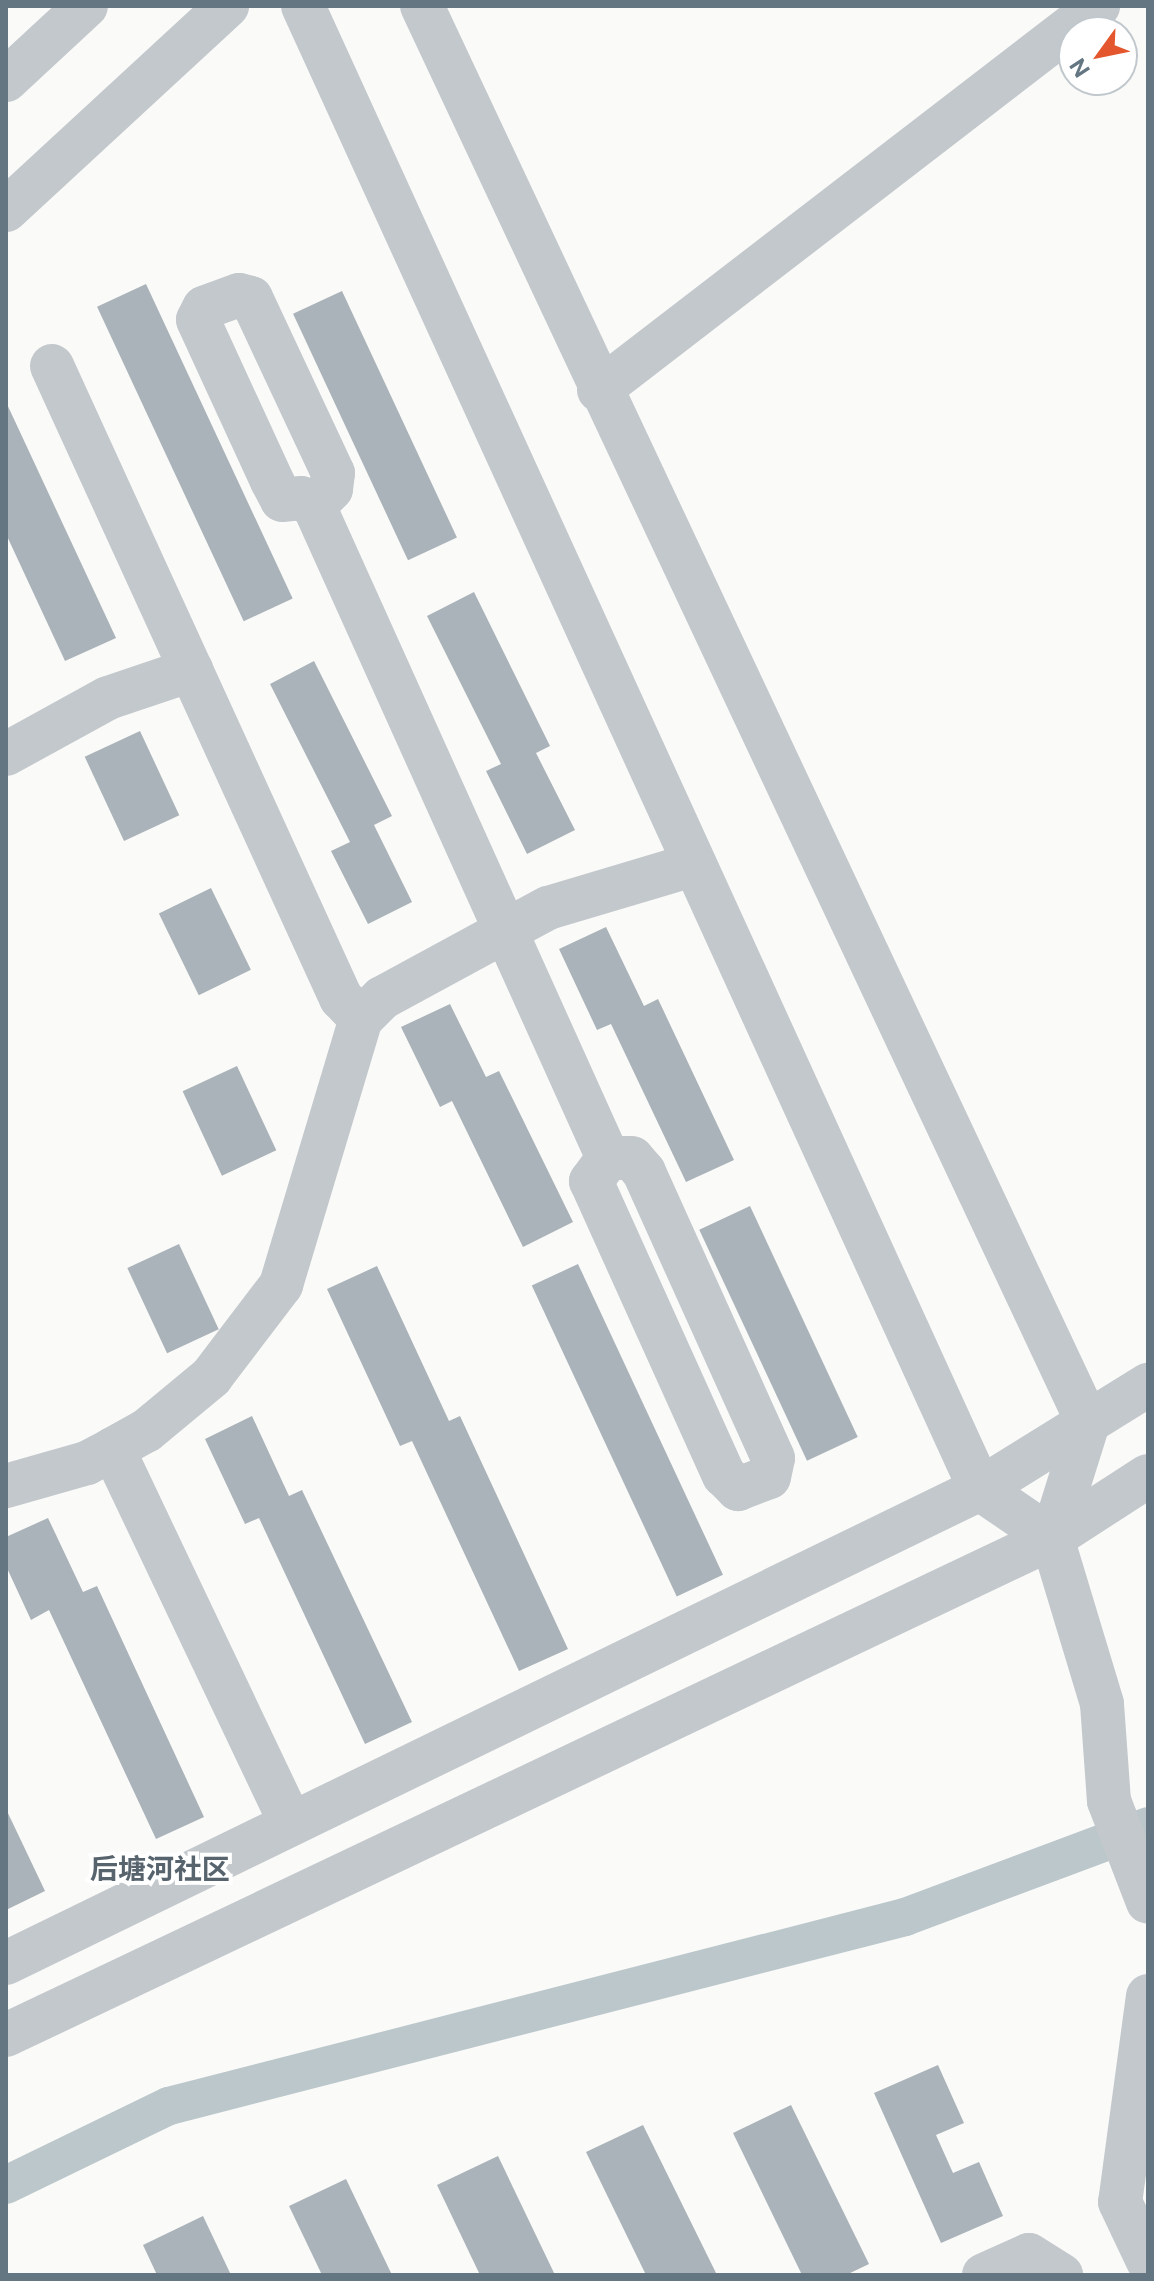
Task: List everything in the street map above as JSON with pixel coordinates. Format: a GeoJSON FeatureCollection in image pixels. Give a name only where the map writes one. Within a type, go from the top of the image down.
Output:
{"type":"FeatureCollection","features":[{"type":"Feature","properties":{"kind":"street"},"geometry":{"type":"LineString","coordinates":[[6,80],[86,6]]}},
{"type":"Feature","properties":{"kind":"street"},"geometry":{"type":"LineString","coordinates":[[6,210],[227,6]]}},
{"type":"Feature","properties":{"kind":"street"},"geometry":{"type":"LineString","coordinates":[[303,6],[692,865],[980,1489],[1052,1538]]}},
{"type":"Feature","properties":{"kind":"street"},"geometry":{"type":"LineString","coordinates":[[422,6],[599,390],[1088,1423],[1052,1538],[1102,1704],[1109,1801],[1148,1902]]}},
{"type":"Feature","properties":{"kind":"street"},"geometry":{"type":"LineString","coordinates":[[599,390],[1098,6]]}},
{"type":"Feature","properties":{"kind":"street"},"geometry":{"type":"LineString","coordinates":[[52,366],[341,998],[361,1019]]}},
{"type":"Feature","properties":{"kind":"street"},"geometry":{"type":"LineString","coordinates":[[314,506],[608,1158]]}},
{"type":"Feature","properties":{"kind":"street"},"geometry":{"type":"LineString","coordinates":[[6,754],[108,698],[191,670]]}},
{"type":"Feature","properties":{"kind":"street"},"geometry":{"type":"LineString","coordinates":[[6,1486],[87,1463],[146,1431],[211,1377],[281,1285],[361,1019],[382,998],[548,908],[692,865]]}},
{"type":"Feature","properties":{"kind":"street"},"geometry":{"type":"LineString","coordinates":[[608,1158],[632,1158],[644,1172],[773,1458],[769,1477],[738,1489],[724,1475],[591,1181],[608,1158]]}},
{"type":"Feature","properties":{"kind":"street"},"geometry":{"type":"LineString","coordinates":[[6,1963],[980,1489],[1148,1385]]}},
{"type":"Feature","properties":{"kind":"street"},"geometry":{"type":"LineString","coordinates":[[113,1449],[291,1824]]}},
{"type":"Feature","properties":{"kind":"street"},"geometry":{"type":"LineString","coordinates":[[6,2035],[1052,1538],[1148,1476]]}},
{"type":"Feature","properties":{"kind":"street"},"geometry":{"type":"LineString","coordinates":[[1148,1996],[1120,2202],[1148,2261]]}},
{"type":"Feature","properties":{"kind":"street"},"geometry":{"type":"LineString","coordinates":[[984,2275],[1029,2255],[1061,2275]]}},
{"type":"Feature","properties":{"kind":"building"},"geometry":{"type":"Polygon","coordinates":[[[146,284],[293,598],[244,621],[97,307],[146,284]]]}},
{"type":"Feature","properties":{"kind":"building"},"geometry":{"type":"Polygon","coordinates":[[[342,291],[457,538],[408,560],[293,314],[342,291]]]}},
{"type":"Feature","properties":{"kind":"building"},"geometry":{"type":"Polygon","coordinates":[[[6,402],[116,638],[65,661],[6,534],[6,402]]]}},
{"type":"Feature","properties":{"kind":"building"},"geometry":{"type":"Polygon","coordinates":[[[474,592],[550,746],[536,753],[575,830],[527,854],[486,771],[501,764],[427,616],[474,592]]]}},
{"type":"Feature","properties":{"kind":"building"},"geometry":{"type":"Polygon","coordinates":[[[314,661],[392,816],[374,825],[412,902],[368,924],[331,851],[350,842],[270,684],[314,661]]]}},
{"type":"Feature","properties":{"kind":"building"},"geometry":{"type":"Polygon","coordinates":[[[140,731],[179,815],[124,841],[85,757],[140,731]]]}},
{"type":"Feature","properties":{"kind":"building"},"geometry":{"type":"Polygon","coordinates":[[[211,888],[251,970],[199,995],[159,913],[211,888]]]}},
{"type":"Feature","properties":{"kind":"building"},"geometry":{"type":"Polygon","coordinates":[[[606,927],[644,1006],[658,999],[734,1160],[686,1182],[611,1024],[597,1030],[559,949],[606,927]]]}},
{"type":"Feature","properties":{"kind":"building"},"geometry":{"type":"Polygon","coordinates":[[[450,1004],[486,1077],[499,1071],[573,1222],[523,1247],[452,1101],[440,1107],[401,1027],[450,1004]]]}},
{"type":"Feature","properties":{"kind":"building"},"geometry":{"type":"Polygon","coordinates":[[[237,1066],[276,1150],[222,1176],[183,1091],[237,1066]]]}},
{"type":"Feature","properties":{"kind":"building"},"geometry":{"type":"Polygon","coordinates":[[[750,1206],[858,1437],[807,1461],[699,1230],[750,1206]]]}},
{"type":"Feature","properties":{"kind":"building"},"geometry":{"type":"Polygon","coordinates":[[[179,1244],[219,1329],[167,1353],[127,1268],[179,1244]]]}},
{"type":"Feature","properties":{"kind":"building"},"geometry":{"type":"Polygon","coordinates":[[[578,1264],[723,1575],[677,1596],[532,1286],[578,1264]]]}},
{"type":"Feature","properties":{"kind":"building"},"geometry":{"type":"Polygon","coordinates":[[[377,1266],[449,1421],[460,1416],[568,1649],[519,1671],[412,1441],[400,1446],[327,1289],[377,1266]]]}},
{"type":"Feature","properties":{"kind":"building"},"geometry":{"type":"Polygon","coordinates":[[[252,1416],[289,1496],[302,1490],[412,1722],[365,1744],[259,1518],[245,1524],[205,1439],[252,1416]]]}},
{"type":"Feature","properties":{"kind":"building"},"geometry":{"type":"Polygon","coordinates":[[[48,1518],[83,1592],[97,1586],[204,1817],[156,1839],[49,1610],[31,1620],[6,1566],[6,1537],[48,1518]]]}},
{"type":"Feature","properties":{"kind":"building"},"geometry":{"type":"Polygon","coordinates":[[[6,1809],[45,1891],[6,1910],[6,1809]]]}},
{"type":"Feature","properties":{"kind":"building"},"geometry":{"type":"Polygon","coordinates":[[[938,2065],[964,2123],[936,2135],[953,2173],[979,2162],[1003,2216],[941,2243],[874,2093],[938,2065]]]}},
{"type":"Feature","properties":{"kind":"building"},"geometry":{"type":"Polygon","coordinates":[[[791,2105],[869,2264],[846,2275],[802,2275],[733,2133],[791,2105]]]}},
{"type":"Feature","properties":{"kind":"building"},"geometry":{"type":"Polygon","coordinates":[[[643,2125],[717,2275],[646,2275],[586,2152],[643,2125]]]}},
{"type":"Feature","properties":{"kind":"building"},"geometry":{"type":"Polygon","coordinates":[[[498,2156],[555,2275],[480,2275],[437,2185],[498,2156]]]}},
{"type":"Feature","properties":{"kind":"building"},"geometry":{"type":"Polygon","coordinates":[[[346,2179],[392,2275],[322,2275],[289,2206],[346,2179]]]}},
{"type":"Feature","properties":{"kind":"building"},"geometry":{"type":"Polygon","coordinates":[[[203,2216],[231,2275],[157,2275],[143,2245],[203,2216]]]}},
{"type":"Feature","properties":{"kind":"waterway"},"geometry":{"type":"LineString","coordinates":[[6,2185],[169,2106],[905,1917],[1148,1826]]}},
{"type":"Feature","properties":{"kind":"district","name":"后塘河社区"},"geometry":{"type":"Point","coordinates":[160,1869]}}]}
